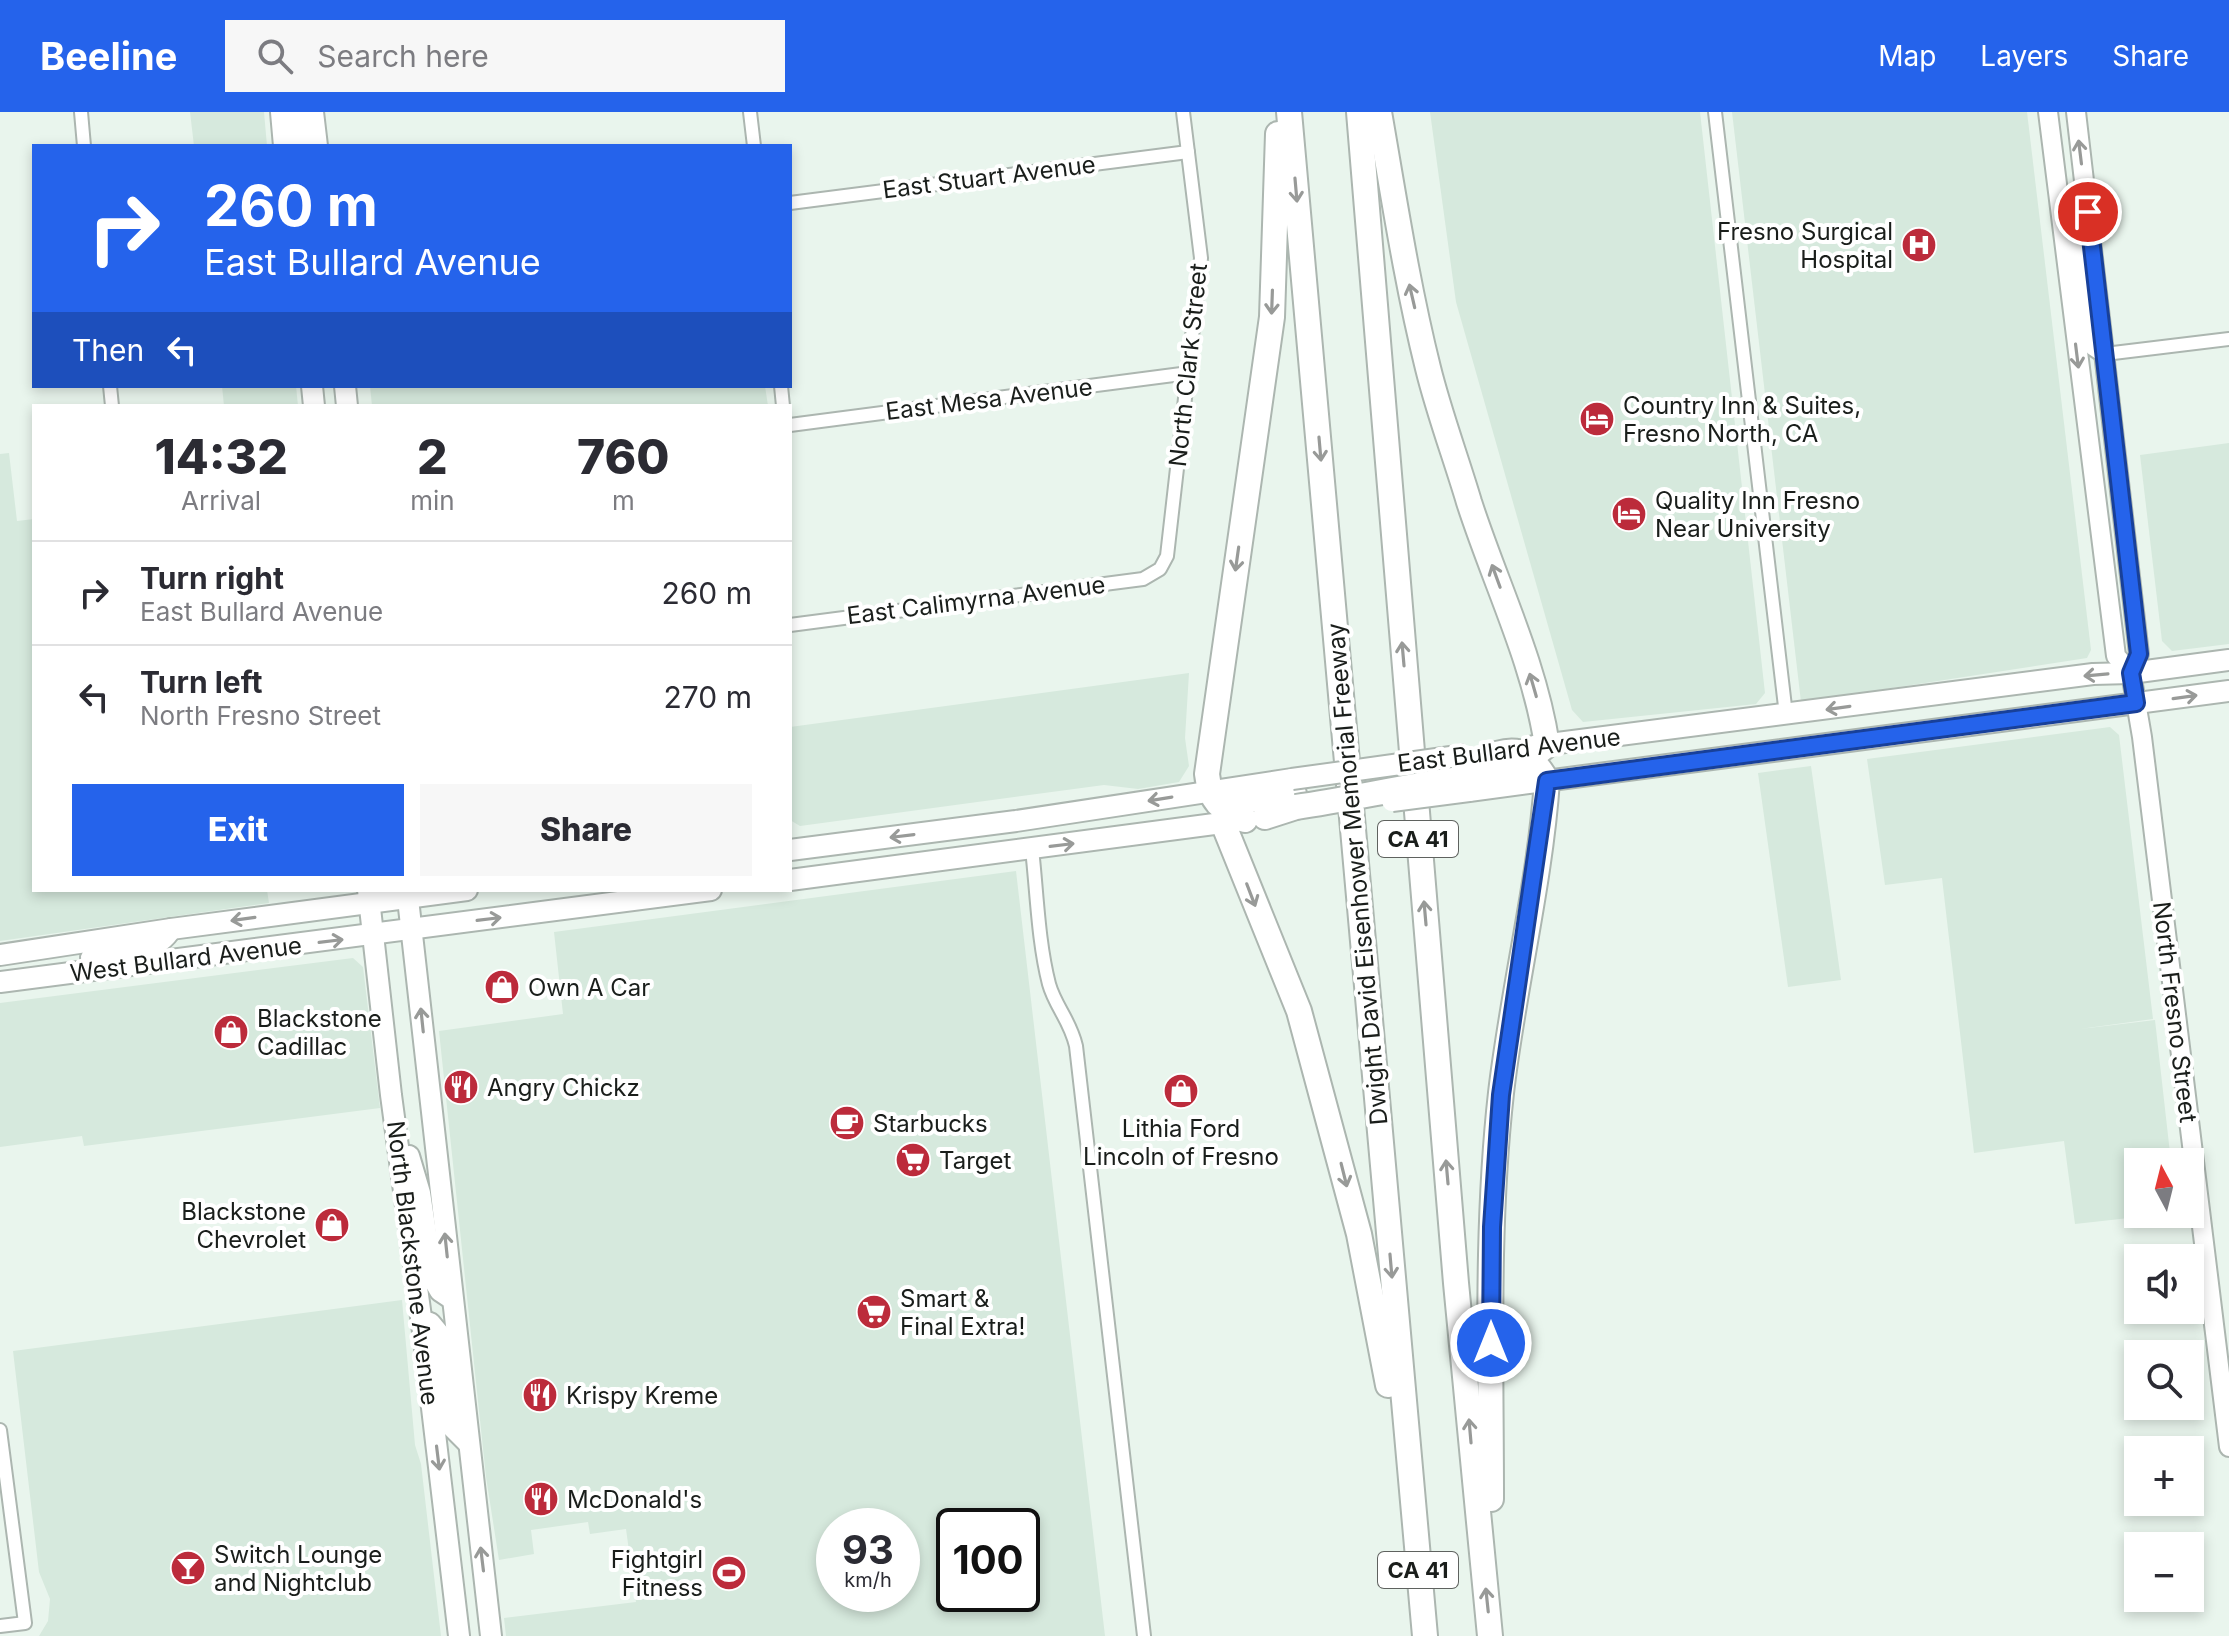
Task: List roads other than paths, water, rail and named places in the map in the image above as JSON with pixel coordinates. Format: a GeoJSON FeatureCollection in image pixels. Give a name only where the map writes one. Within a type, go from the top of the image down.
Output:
{"type":"FeatureCollection","features":[{"type":"Feature","properties":{"kind":"highway"},"geometry":{"type":"LineString","coordinates":[[1240,818],[1215,801],[1209,791],[1207,774],[1272,317],[1279,112]]}},
{"type":"Feature","properties":{"kind":"highway","name":"Dwight David Eisenhower Memorial Freeway"},"geometry":{"type":"LineString","coordinates":[[1289,112],[1425,1636]]}},
{"type":"Feature","properties":{"kind":"highway","name":"CA 41"},"geometry":{"type":"LineString","coordinates":[[1359,112],[1451,1221],[1490,1636]]}},
{"type":"Feature","properties":{"kind":"highway"},"geometry":{"type":"LineString","coordinates":[[1379,112],[1406,271],[1429,372],[1472,511],[1523,649],[1543,720],[1539,752],[1547,781],[1509,1034],[1496,1146],[1492,1227],[1490,1521],[1483,1565]]}},
{"type":"Feature","properties":{"kind":"highway"},"geometry":{"type":"LineString","coordinates":[[1467,773],[1508,749],[1522,753],[1539,752]]}},
{"type":"Feature","properties":{"kind":"highway"},"geometry":{"type":"LineString","coordinates":[[1412,1505],[1359,1234],[1325,1099],[1240,818],[1242,801],[1294,798],[1417,772],[1504,772],[1539,752]]}},
{"type":"Feature","properties":{"kind":"highway"},"geometry":{"type":"LineString","coordinates":[[1240,818],[1294,798]]}},
{"type":"Feature","properties":{"kind":"main road"},"geometry":{"type":"LineString","coordinates":[[281,112],[284,144]]}},
{"type":"Feature","properties":{"kind":"main road"},"geometry":{"type":"LineString","coordinates":[[298,112],[302,144]]}},
{"type":"Feature","properties":{"kind":"main road"},"geometry":{"type":"LineString","coordinates":[[313,112],[317,144]]}},
{"type":"Feature","properties":{"kind":"main road","name":"North Fresno Street"},"geometry":{"type":"LineString","coordinates":[[2048,112],[2116,656],[2131,673],[2136,703],[2229,1447]]}},
{"type":"Feature","properties":{"kind":"main road","name":"North Fresno Street"},"geometry":{"type":"LineString","coordinates":[[2076,112],[2139,654],[2131,673]]}},
{"type":"Feature","properties":{"kind":"main road"},"geometry":{"type":"LineString","coordinates":[[2059,201],[2067,205],[2072,216],[2093,346],[2105,354]]}},
{"type":"Feature","properties":{"kind":"main road","name":"East Bullard Avenue"},"geometry":{"type":"LineString","coordinates":[[1539,752],[2078,676],[2131,673],[2229,660]]}},
{"type":"Feature","properties":{"kind":"main road","name":"East Bullard Avenue"},"geometry":{"type":"LineString","coordinates":[[1467,773],[1547,781],[2229,691]]}},
{"type":"Feature","properties":{"kind":"main road"},"geometry":{"type":"LineString","coordinates":[[792,850],[1016,821],[1209,791],[1294,798]]}},
{"type":"Feature","properties":{"kind":"main road"},"geometry":{"type":"LineString","coordinates":[[792,880],[1240,818]]}},
{"type":"Feature","properties":{"kind":"main road"},"geometry":{"type":"LineString","coordinates":[[368,896],[437,892]]}},
{"type":"Feature","properties":{"kind":"main road"},"geometry":{"type":"LineString","coordinates":[[372,936],[696,892]]}},
{"type":"Feature","properties":{"kind":"main road","name":"North Blackstone Avenue"},"geometry":{"type":"LineString","coordinates":[[407,894],[491,1636]]}},
{"type":"Feature","properties":{"kind":"main road","name":"North Blackstone Avenue"},"geometry":{"type":"LineString","coordinates":[[368,896],[459,1636]]}},
{"type":"Feature","properties":{"kind":"main road","name":"West Bullard Avenue"},"geometry":{"type":"LineString","coordinates":[[0,955],[368,896]]}},
{"type":"Feature","properties":{"kind":"main road"},"geometry":{"type":"LineString","coordinates":[[32,978],[66,961],[153,947],[166,938],[171,929]]}},
{"type":"Feature","properties":{"kind":"main road","name":"West Bullard Avenue"},"geometry":{"type":"LineString","coordinates":[[0,982],[372,936]]}},
{"type":"Feature","properties":{"kind":"main road"},"geometry":{"type":"LineString","coordinates":[[391,1095],[420,1193],[433,1279],[440,1291],[452,1299]]}},
{"type":"Feature","properties":{"kind":"main road"},"geometry":{"type":"LineString","coordinates":[[421,1321],[430,1323],[440,1335],[452,1427],[469,1444]]}},
{"type":"Feature","properties":{"kind":"street"},"geometry":{"type":"LineString","coordinates":[[81,112],[84,144]]}},
{"type":"Feature","properties":{"kind":"street"},"geometry":{"type":"LineString","coordinates":[[750,112],[754,144]]}},
{"type":"Feature","properties":{"kind":"street","name":"North Clark Street"},"geometry":{"type":"LineString","coordinates":[[1160,569],[1167,556],[1201,258],[1183,112]]}},
{"type":"Feature","properties":{"kind":"street"},"geometry":{"type":"LineString","coordinates":[[1715,112],[1786,715]]}},
{"type":"Feature","properties":{"kind":"street","name":"East Stuart Avenue"},"geometry":{"type":"LineString","coordinates":[[792,203],[1188,152]]}},
{"type":"Feature","properties":{"kind":"street"},"geometry":{"type":"LineString","coordinates":[[2105,354],[2229,339]]}},
{"type":"Feature","properties":{"kind":"street","name":"East Mesa Avenue"},"geometry":{"type":"LineString","coordinates":[[792,425],[1189,373]]}},
{"type":"Feature","properties":{"kind":"street","name":"East Calimyrna Avenue"},"geometry":{"type":"LineString","coordinates":[[792,625],[1143,579],[1160,569]]}},
{"type":"Feature","properties":{"kind":"street"},"geometry":{"type":"LineString","coordinates":[[1032,849],[1047,974],[1055,999],[1068,1019],[1076,1046],[1144,1636]]}},
{"type":"Feature","properties":{"kind":"street"},"geometry":{"type":"LineString","coordinates":[[0,1430],[25,1623],[0,1626]]}},
{"type":"Feature","properties":{"kind":"place","name":"Fresno Surgical Hospital"},"geometry":{"type":"Point","coordinates":[1919,245]}},
{"type":"Feature","properties":{"kind":"place","name":"Country Inn & Suites, Fresno North, CA"},"geometry":{"type":"Point","coordinates":[1597,419]}},
{"type":"Feature","properties":{"kind":"place","name":"Quality Inn Fresno Near University"},"geometry":{"type":"Point","coordinates":[1629,514]}},
{"type":"Feature","properties":{"kind":"place","name":"Own A Car"},"geometry":{"type":"Point","coordinates":[502,987]}},
{"type":"Feature","properties":{"kind":"place","name":"Blackstone Cadillac"},"geometry":{"type":"Point","coordinates":[231,1032]}},
{"type":"Feature","properties":{"kind":"place","name":"Angry Chickz"},"geometry":{"type":"Point","coordinates":[461,1087]}},
{"type":"Feature","properties":{"kind":"place","name":"Lithia Ford Lincoln of Fresno"},"geometry":{"type":"Point","coordinates":[1181,1091]}},
{"type":"Feature","properties":{"kind":"place","name":"Starbucks"},"geometry":{"type":"Point","coordinates":[847,1123]}},
{"type":"Feature","properties":{"kind":"place","name":"Target"},"geometry":{"type":"Point","coordinates":[913,1160]}},
{"type":"Feature","properties":{"kind":"place","name":"Blackstone Chevrolet"},"geometry":{"type":"Point","coordinates":[332,1225]}},
{"type":"Feature","properties":{"kind":"place","name":"Smart & Final Extra!"},"geometry":{"type":"Point","coordinates":[874,1312]}},
{"type":"Feature","properties":{"kind":"place","name":"Krispy Kreme"},"geometry":{"type":"Point","coordinates":[540,1395]}},
{"type":"Feature","properties":{"kind":"place","name":"McDonald's"},"geometry":{"type":"Point","coordinates":[541,1499]}},
{"type":"Feature","properties":{"kind":"place","name":"Switch Lounge and Nightclub"},"geometry":{"type":"Point","coordinates":[188,1568]}},
{"type":"Feature","properties":{"kind":"place","name":"Fightgirl Fitness"},"geometry":{"type":"Point","coordinates":[729,1573]}}]}
